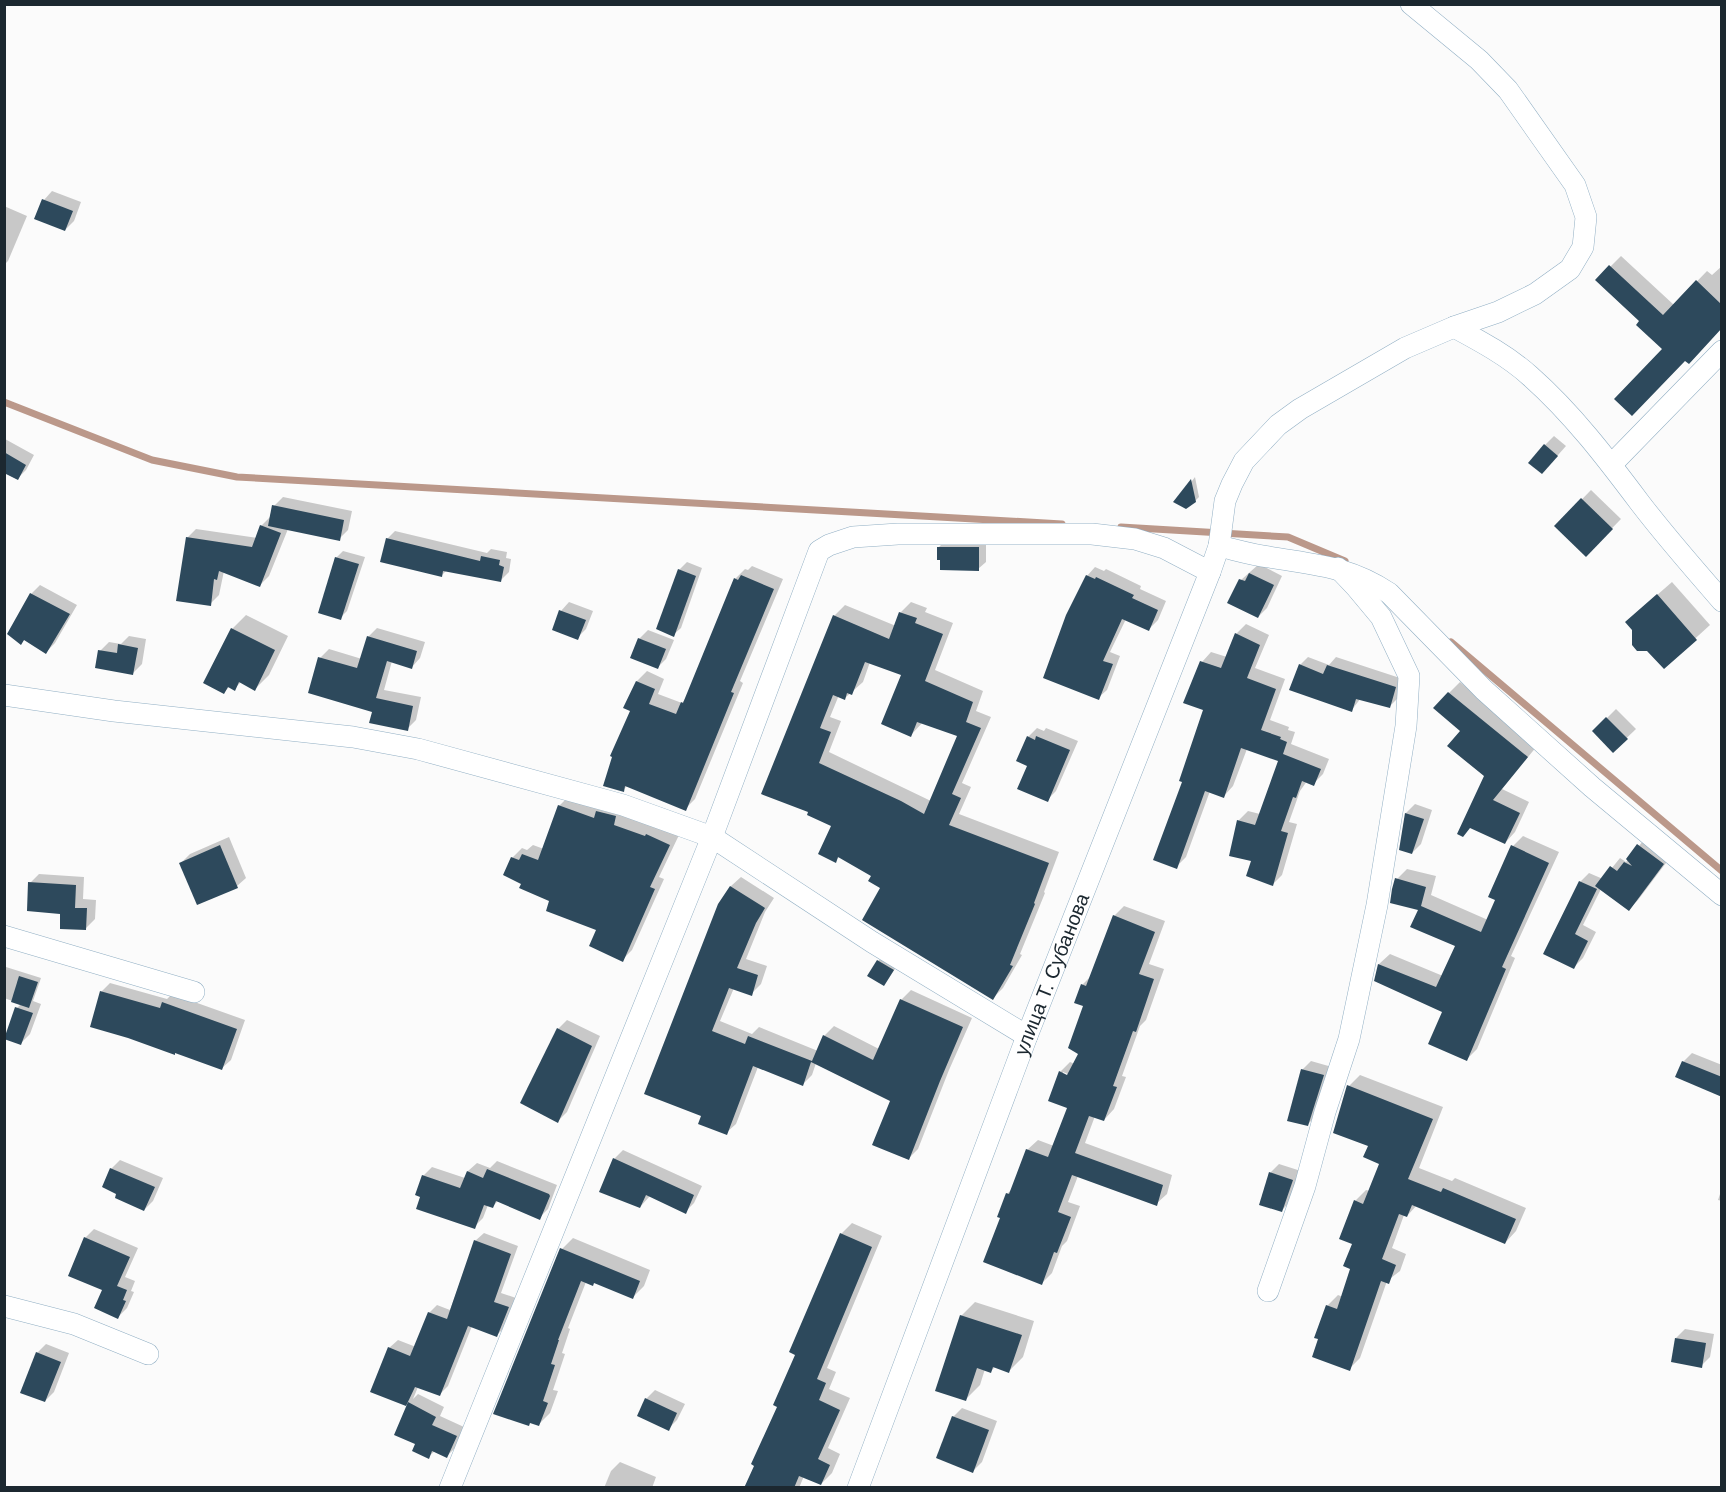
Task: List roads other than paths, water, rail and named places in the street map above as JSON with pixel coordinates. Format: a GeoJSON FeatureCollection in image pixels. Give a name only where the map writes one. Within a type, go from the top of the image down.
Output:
{"type":"FeatureCollection","features":[{"type":"Feature","properties":{"kind":"street","name":"улица Т. Субанова"},"geometry":{"type":"LineString","coordinates":[[858,1488],[1028,1036],[1210,572],[1219,542],[1225,501],[1244,461],[1272,431],[1300,409],[1405,348],[1454,327],[1498,312],[1535,294],[1570,268],[1583,247],[1586,217],[1575,185],[1508,90],[1479,60],[1412,4]]}},
{"type":"Feature","properties":{"kind":"street"},"geometry":{"type":"LineString","coordinates":[[1454,327],[1494,350],[1528,374],[1612,464],[1641,504],[1722,601]]}},
{"type":"Feature","properties":{"kind":"street"},"geometry":{"type":"LineString","coordinates":[[1612,464],[1722,351]]}},
{"type":"Feature","properties":{"kind":"street"},"geometry":{"type":"LineString","coordinates":[[450,1488],[712,837],[819,551],[852,537],[898,534],[1092,534],[1135,539],[1164,548],[1210,572]]}},
{"type":"Feature","properties":{"kind":"street"},"geometry":{"type":"LineString","coordinates":[[1219,542],[1268,557],[1338,568],[1374,583],[1389,593],[1492,697],[1592,787],[1722,895]]}},
{"type":"Feature","properties":{"kind":"street"},"geometry":{"type":"LineString","coordinates":[[1268,1291],[1305,1186],[1325,1112],[1349,1039],[1377,905],[1406,726],[1409,676],[1381,617],[1338,568]]}},
{"type":"Feature","properties":{"kind":"street"},"geometry":{"type":"LineString","coordinates":[[4,695],[104,710],[353,737],[418,749],[623,805],[712,837],[872,942],[1028,1036]]}},
{"type":"Feature","properties":{"kind":"street"},"geometry":{"type":"LineString","coordinates":[[4,936],[194,992]]}},
{"type":"Feature","properties":{"kind":"street"},"geometry":{"type":"LineString","coordinates":[[4,1306],[74,1324],[148,1354]]}},
{"type":"Feature","properties":{"kind":"waterway"},"geometry":{"type":"LineString","coordinates":[[4,402],[152,460],[237,477],[1062,524]]}},
{"type":"Feature","properties":{"kind":"waterway"},"geometry":{"type":"LineString","coordinates":[[1121,527],[1288,537],[1345,561]]}},
{"type":"Feature","properties":{"kind":"waterway"},"geometry":{"type":"LineString","coordinates":[[1451,642],[1722,871]]}}]}
